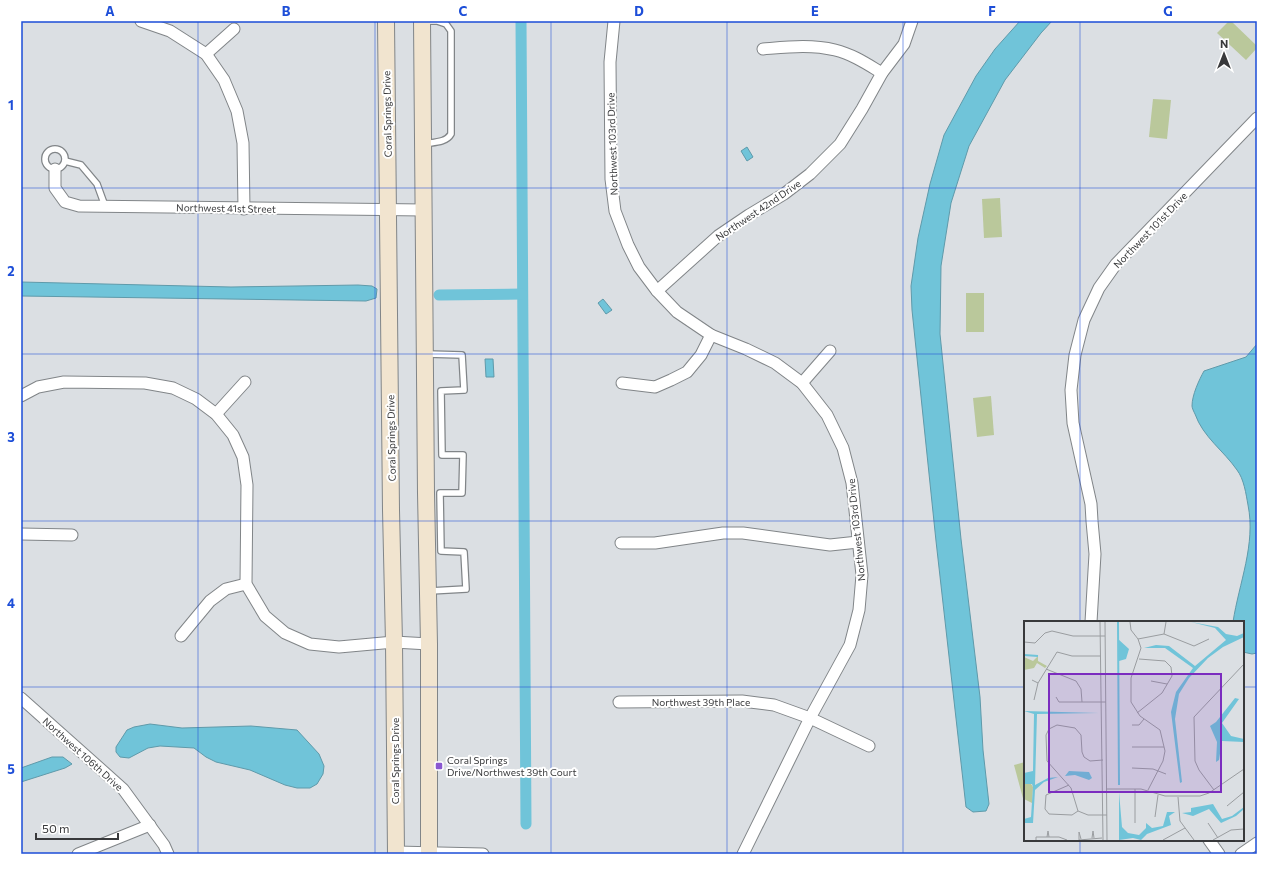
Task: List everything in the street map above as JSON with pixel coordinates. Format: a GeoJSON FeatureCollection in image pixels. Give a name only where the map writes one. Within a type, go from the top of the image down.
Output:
{"type":"FeatureCollection","features":[{"type":"Feature","properties":{"kind":"main road","name":"Coral Springs Drive"},"geometry":{"type":"LineString","coordinates":[[386,21],[396,853]]}},
{"type":"Feature","properties":{"kind":"main road"},"geometry":{"type":"LineString","coordinates":[[422,21],[425,354],[433,493],[428,591],[429,854]]}},
{"type":"Feature","properties":{"kind":"street"},"geometry":{"type":"LineString","coordinates":[[141,21],[170,32],[206,54],[224,80],[237,111],[243,143],[244,209]]}},
{"type":"Feature","properties":{"kind":"street","name":"Northwest 103rd Drive"},"geometry":{"type":"LineString","coordinates":[[614,21],[610,62],[611,179],[615,211],[628,245],[639,267],[657,291],[677,312],[711,335],[746,349],[775,363],[802,383],[827,415],[842,448],[852,483],[862,575],[859,610],[850,645],[810,718],[743,854]]}},
{"type":"Feature","properties":{"kind":"street","name":"Northwest 42nd Drive"},"geometry":{"type":"LineString","coordinates":[[657,291],[718,236],[784,194],[810,174],[840,144],[882,73],[904,44],[912,21]]}},
{"type":"Feature","properties":{"kind":"street"},"geometry":{"type":"LineString","coordinates":[[206,54],[234,29]]}},
{"type":"Feature","properties":{"kind":"street"},"geometry":{"type":"LineString","coordinates":[[763,49],[794,46],[817,47],[835,50],[855,58],[882,73]]}},
{"type":"Feature","properties":{"kind":"street","name":"Northwest 101st Drive"},"geometry":{"type":"LineString","coordinates":[[1091,621],[1095,554],[1092,515],[1091,504],[1073,423],[1071,390],[1075,355],[1084,320],[1099,288],[1116,264],[1257,118]]}},
{"type":"Feature","properties":{"kind":"street","name":"Northwest 41st Street"},"geometry":{"type":"LineString","coordinates":[[55,169],[55,188],[65,202],[79,206],[424,210]]}},
{"type":"Feature","properties":{"kind":"street"},"geometry":{"type":"LineString","coordinates":[[622,383],[655,387],[687,372],[701,355],[711,335]]}},
{"type":"Feature","properties":{"kind":"street"},"geometry":{"type":"LineString","coordinates":[[802,383],[830,351]]}},
{"type":"Feature","properties":{"kind":"street"},"geometry":{"type":"LineString","coordinates":[[21,396],[38,387],[64,382],[145,383],[173,388],[196,399],[216,414],[233,435],[243,457],[247,485],[246,584],[265,616],[285,633],[310,644],[340,647],[394,642],[429,644]]}},
{"type":"Feature","properties":{"kind":"street"},"geometry":{"type":"LineString","coordinates":[[216,414],[245,382]]}},
{"type":"Feature","properties":{"kind":"street"},"geometry":{"type":"LineString","coordinates":[[21,534],[72,535]]}},
{"type":"Feature","properties":{"kind":"street"},"geometry":{"type":"LineString","coordinates":[[621,543],[655,543],[723,534],[743,534],[830,545],[858,542]]}},
{"type":"Feature","properties":{"kind":"street"},"geometry":{"type":"LineString","coordinates":[[181,636],[210,601],[226,590],[246,584]]}},
{"type":"Feature","properties":{"kind":"street","name":"Northwest 106th Drive"},"geometry":{"type":"LineString","coordinates":[[21,698],[124,789],[164,845],[168,854]]}},
{"type":"Feature","properties":{"kind":"street","name":"Northwest 39th Place"},"geometry":{"type":"LineString","coordinates":[[619,702],[742,701],[774,705],[810,718],[869,746]]}},
{"type":"Feature","properties":{"kind":"street"},"geometry":{"type":"LineString","coordinates":[[78,854],[150,825]]}},
{"type":"Feature","properties":{"kind":"street"},"geometry":{"type":"LineString","coordinates":[[1210,841],[1219,854]]}},
{"type":"Feature","properties":{"kind":"street"},"geometry":{"type":"LineString","coordinates":[[1241,854],[1257,843]]}},
{"type":"Feature","properties":{"kind":"street"},"geometry":{"type":"LineString","coordinates":[[396,853],[483,854]]}},
{"type":"Feature","properties":{"kind":"lane"},"geometry":{"type":"LineString","coordinates":[[423,144],[441,142],[449,138],[451,134],[451,31],[446,24],[437,21],[428,21]]}},
{"type":"Feature","properties":{"kind":"lane"},"geometry":{"type":"LineString","coordinates":[[53,149],[60,150],[64,155],[65,162],[61,167],[55,169],[48,167],[45,162],[45,158],[48,152],[53,149]]}},
{"type":"Feature","properties":{"kind":"lane"},"geometry":{"type":"LineString","coordinates":[[65,162],[81,165],[97,184],[105,206]]}},
{"type":"Feature","properties":{"kind":"lane"},"geometry":{"type":"LineString","coordinates":[[425,354],[462,355],[464,390],[441,391],[442,455],[463,455],[462,493],[433,493],[441,551],[464,552],[466,590],[428,591]]}},
{"type":"Feature","properties":{"kind":"green space"},"geometry":{"type":"Polygon","coordinates":[[[1229,21],[1231,21],[1257,46],[1257,48],[1246,60],[1217,33],[1229,21]]]}},
{"type":"Feature","properties":{"kind":"green space"},"geometry":{"type":"Polygon","coordinates":[[[1153,99],[1171,100],[1167,139],[1149,137],[1153,99]]]}},
{"type":"Feature","properties":{"kind":"green space"},"geometry":{"type":"Polygon","coordinates":[[[1000,198],[1002,237],[984,238],[982,199],[1000,198]]]}},
{"type":"Feature","properties":{"kind":"green space"},"geometry":{"type":"Polygon","coordinates":[[[966,293],[984,293],[984,332],[966,332],[966,293]]]}},
{"type":"Feature","properties":{"kind":"green space"},"geometry":{"type":"Polygon","coordinates":[[[991,396],[994,435],[977,437],[973,398],[991,396]]]}},
{"type":"Feature","properties":{"kind":"green space"},"geometry":{"type":"Polygon","coordinates":[[[1024,762],[1024,802],[1014,765],[1024,762]]]}},
{"type":"Feature","properties":{"kind":"water"},"geometry":{"type":"Polygon","coordinates":[[[1020,21],[1052,21],[1005,80],[969,146],[951,203],[941,266],[940,334],[961,539],[980,697],[983,750],[989,804],[986,811],[973,812],[966,807],[936,541],[912,310],[911,286],[918,238],[930,184],[944,135],[976,76],[995,49],[1020,21]]]}},
{"type":"Feature","properties":{"kind":"water"},"geometry":{"type":"Polygon","coordinates":[[[747,147],[753,157],[747,161],[741,151],[747,147]]]}},
{"type":"Feature","properties":{"kind":"water"},"geometry":{"type":"Polygon","coordinates":[[[21,282],[231,287],[358,285],[372,286],[377,289],[376,298],[366,301],[21,296],[21,282]]]}},
{"type":"Feature","properties":{"kind":"water"},"geometry":{"type":"Polygon","coordinates":[[[603,299],[612,310],[606,314],[598,303],[603,299]]]}},
{"type":"Feature","properties":{"kind":"water"},"geometry":{"type":"Polygon","coordinates":[[[1257,344],[1257,653],[1252,654],[1244,652],[1244,621],[1233,621],[1246,564],[1250,534],[1250,520],[1244,487],[1237,470],[1232,463],[1203,430],[1192,406],[1194,392],[1204,371],[1246,357],[1257,344]]]}},
{"type":"Feature","properties":{"kind":"water"},"geometry":{"type":"Polygon","coordinates":[[[485,359],[493,359],[494,377],[486,377],[485,359]]]}},
{"type":"Feature","properties":{"kind":"water"},"geometry":{"type":"Polygon","coordinates":[[[150,724],[182,728],[251,726],[297,730],[319,754],[324,766],[323,774],[317,784],[310,788],[297,788],[285,785],[250,770],[216,762],[194,748],[160,746],[148,748],[129,758],[120,757],[116,752],[116,747],[127,730],[150,724]]]}},
{"type":"Feature","properties":{"kind":"water"},"geometry":{"type":"Polygon","coordinates":[[[52,757],[63,757],[72,764],[65,768],[21,782],[21,768],[52,757]]]}},
{"type":"Feature","properties":{"kind":"waterway"},"geometry":{"type":"LineString","coordinates":[[521,21],[526,824]]}},
{"type":"Feature","properties":{"kind":"waterway"},"geometry":{"type":"LineString","coordinates":[[439,295],[522,294]]}},
{"type":"Feature","properties":{"kind":"place","name":"Coral Springs Drive/Northwest 39th Court"},"geometry":{"type":"Point","coordinates":[439,766]}}]}
